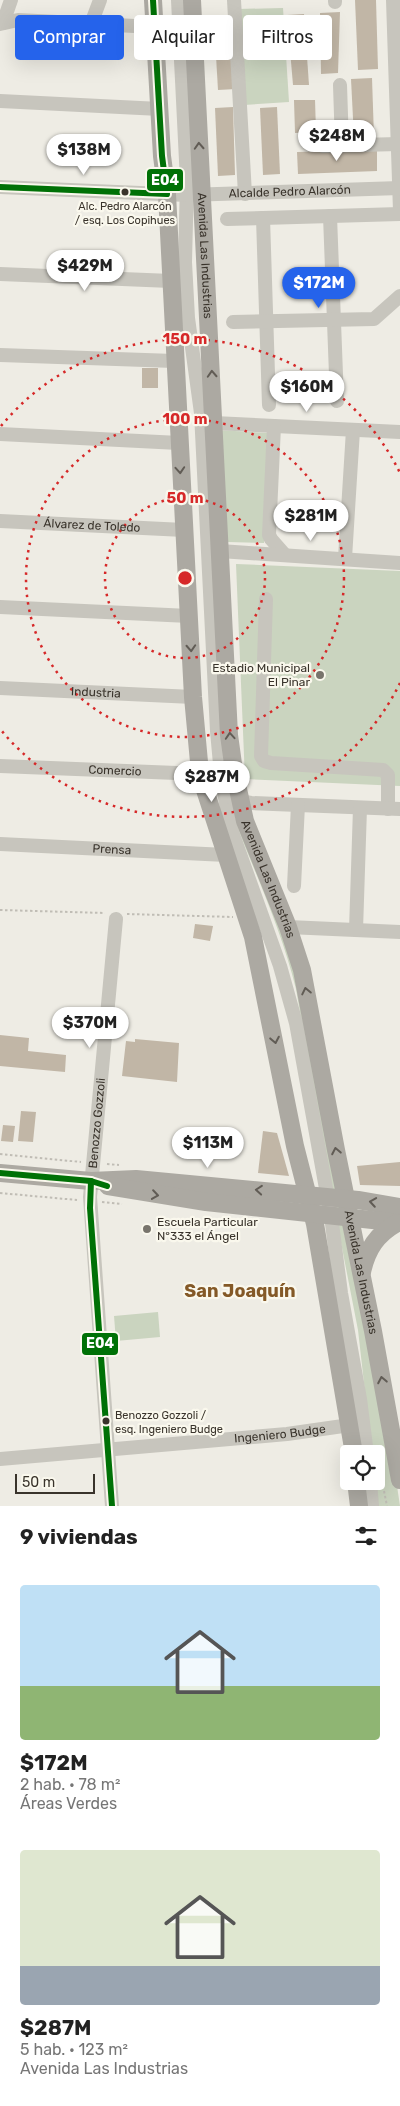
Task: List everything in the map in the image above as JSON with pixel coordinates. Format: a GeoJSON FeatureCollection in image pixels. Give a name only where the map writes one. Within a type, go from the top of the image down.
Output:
{"type":"FeatureCollection","features":[{"type":"Feature","properties":{"kind":"main road","name":"Avenida Las Industrias"},"geometry":{"type":"LineString","coordinates":[[153,0],[154,15]]}},
{"type":"Feature","properties":{"kind":"main road","name":"Avenida Las Industrias"},"geometry":{"type":"LineString","coordinates":[[192,0],[184,194],[171,281],[193,697],[202,774],[209,805],[257,952],[288,1117],[319,1196],[353,1445]]}},
{"type":"Feature","properties":{"kind":"main road","name":"Avenida Las Industrias"},"geometry":{"type":"LineString","coordinates":[[156,60],[160,110],[184,194],[214,423],[229,735],[240,802],[249,832],[288,927],[306,987],[345,1199],[394,1412],[400,1480]]}},
{"type":"Feature","properties":{"kind":"main road"},"geometry":{"type":"LineString","coordinates":[[0,1173],[91,1181],[136,1179],[319,1196],[345,1199],[399,1218]]}},
{"type":"Feature","properties":{"kind":"main road"},"geometry":{"type":"LineString","coordinates":[[91,1181],[145,1194],[349,1218],[399,1218]]}},
{"type":"Feature","properties":{"kind":"main road"},"geometry":{"type":"LineString","coordinates":[[362,1274],[366,1256],[373,1242],[399,1218]]}},
{"type":"Feature","properties":{"kind":"main road"},"geometry":{"type":"LineString","coordinates":[[357,1490],[359,1506]]}},
{"type":"Feature","properties":{"kind":"street"},"geometry":{"type":"LineString","coordinates":[[1,23],[11,0]]}},
{"type":"Feature","properties":{"kind":"street"},"geometry":{"type":"LineString","coordinates":[[94,15],[100,0]]}},
{"type":"Feature","properties":{"kind":"street"},"geometry":{"type":"LineString","coordinates":[[173,0],[184,194]]}},
{"type":"Feature","properties":{"kind":"street"},"geometry":{"type":"LineString","coordinates":[[178,0],[184,194],[180,267],[184,330],[196,426],[211,721],[221,792],[236,845],[291,1002],[319,1196]]}},
{"type":"Feature","properties":{"kind":"street"},"geometry":{"type":"LineString","coordinates":[[234,0],[245,194]]}},
{"type":"Feature","properties":{"kind":"street"},"geometry":{"type":"LineString","coordinates":[[227,219],[400,212],[393,0]]}},
{"type":"Feature","properties":{"kind":"street"},"geometry":{"type":"LineString","coordinates":[[1,23],[15,21]]}},
{"type":"Feature","properties":{"kind":"street"},"geometry":{"type":"LineString","coordinates":[[340,85],[342,145]]}},
{"type":"Feature","properties":{"kind":"street"},"geometry":{"type":"LineString","coordinates":[[0,101],[160,110]]}},
{"type":"Feature","properties":{"kind":"street"},"geometry":{"type":"LineString","coordinates":[[323,146],[398,144]]}},
{"type":"Feature","properties":{"kind":"street","name":"Alcalde Pedro Alarcón"},"geometry":{"type":"LineString","coordinates":[[0,187],[184,194],[245,194],[400,188]]}},
{"type":"Feature","properties":{"kind":"street"},"geometry":{"type":"LineString","coordinates":[[330,216],[337,401]]}},
{"type":"Feature","properties":{"kind":"street"},"geometry":{"type":"LineString","coordinates":[[262,218],[269,405]]}},
{"type":"Feature","properties":{"kind":"street"},"geometry":{"type":"LineString","coordinates":[[0,274],[171,281]]}},
{"type":"Feature","properties":{"kind":"street"},"geometry":{"type":"LineString","coordinates":[[233,322],[377,318],[400,296]]}},
{"type":"Feature","properties":{"kind":"street"},"geometry":{"type":"LineString","coordinates":[[0,355],[174,362]]}},
{"type":"Feature","properties":{"kind":"street"},"geometry":{"type":"LineString","coordinates":[[214,423],[400,432]]}},
{"type":"Feature","properties":{"kind":"street"},"geometry":{"type":"LineString","coordinates":[[274,426],[269,535],[285,555]]}},
{"type":"Feature","properties":{"kind":"street"},"geometry":{"type":"LineString","coordinates":[[345,558],[353,430]]}},
{"type":"Feature","properties":{"kind":"street"},"geometry":{"type":"LineString","coordinates":[[0,434],[179,443]]}},
{"type":"Feature","properties":{"kind":"street","name":"Álvarez de Toledo"},"geometry":{"type":"LineString","coordinates":[[0,520],[184,530]]}},
{"type":"Feature","properties":{"kind":"street"},"geometry":{"type":"LineString","coordinates":[[220,551],[400,563]]}},
{"type":"Feature","properties":{"kind":"street"},"geometry":{"type":"LineString","coordinates":[[202,774],[221,792],[240,802],[394,809],[388,775],[383,770],[264,761],[261,756],[266,599]]}},
{"type":"Feature","properties":{"kind":"street"},"geometry":{"type":"LineString","coordinates":[[0,607],[189,616]]}},
{"type":"Feature","properties":{"kind":"street","name":"Industria"},"geometry":{"type":"LineString","coordinates":[[0,688],[193,697]]}},
{"type":"Feature","properties":{"kind":"street","name":"Comercio"},"geometry":{"type":"LineString","coordinates":[[0,766],[202,774]]}},
{"type":"Feature","properties":{"kind":"street"},"geometry":{"type":"LineString","coordinates":[[294,886],[298,805]]}},
{"type":"Feature","properties":{"kind":"street"},"geometry":{"type":"LineString","coordinates":[[356,930],[360,808]]}},
{"type":"Feature","properties":{"kind":"street","name":"Prensa"},"geometry":{"type":"LineString","coordinates":[[0,844],[226,854]]}},
{"type":"Feature","properties":{"kind":"street","name":"Benozzo Gozzoli"},"geometry":{"type":"LineString","coordinates":[[112,1506],[90,1208],[116,920]]}},
{"type":"Feature","properties":{"kind":"street"},"geometry":{"type":"LineString","coordinates":[[288,927],[400,932]]}},
{"type":"Feature","properties":{"kind":"street"},"geometry":{"type":"LineString","coordinates":[[323,1215],[341,1294],[370,1445]]}},
{"type":"Feature","properties":{"kind":"street"},"geometry":{"type":"LineString","coordinates":[[323,1215],[360,1445]]}},
{"type":"Feature","properties":{"kind":"street","name":"Ingeniero Budge"},"geometry":{"type":"LineString","coordinates":[[0,1459],[287,1434],[350,1425]]}},
{"type":"Feature","properties":{"kind":"street"},"geometry":{"type":"LineString","coordinates":[[366,1490],[367,1506]]}},
{"type":"Feature","properties":{"kind":"street"},"geometry":{"type":"LineString","coordinates":[[372,1506],[374,1490]]}},
{"type":"Feature","properties":{"kind":"path"},"geometry":{"type":"LineString","coordinates":[[0,1154],[81,1162]]}},
{"type":"Feature","properties":{"kind":"path"},"geometry":{"type":"LineString","coordinates":[[0,1193],[77,1200]]}},
{"type":"Feature","properties":{"kind":"path"},"geometry":{"type":"LineString","coordinates":[[383,1490],[387,1506]]}},
{"type":"Feature","properties":{"kind":"green space"},"geometry":{"type":"Polygon","coordinates":[[[283,8],[283,15],[243,15],[243,60],[286,60],[289,102],[244,105],[238,9],[283,8]]]}},
{"type":"Feature","properties":{"kind":"green space"},"geometry":{"type":"Polygon","coordinates":[[[217,430],[268,433],[264,543],[227,542],[217,430]]]}},
{"type":"Feature","properties":{"kind":"green space","name":"Estadio Municipal El Pinar"},"geometry":{"type":"Polygon","coordinates":[[[236,564],[400,571],[400,786],[245,779],[236,564]]]}},
{"type":"Feature","properties":{"kind":"green space"},"geometry":{"type":"Polygon","coordinates":[[[239,819],[292,954],[328,1138],[344,1232],[394,1466],[400,1506],[377,1506],[377,1490],[385,1490],[385,1445],[371,1445],[358,1330],[329,1181],[296,989],[276,926],[235,822],[239,819]]]}},
{"type":"Feature","properties":{"kind":"green space"},"geometry":{"type":"Polygon","coordinates":[[[158,1312],[160,1337],[116,1341],[114,1316],[158,1312]]]}},
{"type":"Feature","properties":{"kind":"building"},"geometry":{"type":"Polygon","coordinates":[[[355,0],[376,0],[378,69],[358,70],[355,0]]]}},
{"type":"Feature","properties":{"kind":"building"},"geometry":{"type":"Polygon","coordinates":[[[340,12],[338,73],[321,74],[321,60],[332,60],[332,15],[320,15],[320,13],[340,12]]]}},
{"type":"Feature","properties":{"kind":"building"},"geometry":{"type":"Polygon","coordinates":[[[233,21],[236,89],[218,90],[216,60],[233,60],[233,21]]]}},
{"type":"Feature","properties":{"kind":"building"},"geometry":{"type":"Polygon","coordinates":[[[291,60],[307,60],[309,85],[293,85],[291,60]]]}},
{"type":"Feature","properties":{"kind":"building"},"geometry":{"type":"Polygon","coordinates":[[[372,78],[374,137],[354,138],[351,79],[372,78]]]}},
{"type":"Feature","properties":{"kind":"building"},"geometry":{"type":"Polygon","coordinates":[[[294,100],[315,100],[316,132],[295,133],[294,100]]]}},
{"type":"Feature","properties":{"kind":"building"},"geometry":{"type":"Polygon","coordinates":[[[233,107],[235,175],[218,176],[215,108],[233,107]]]}},
{"type":"Feature","properties":{"kind":"building"},"geometry":{"type":"Polygon","coordinates":[[[277,107],[280,174],[263,175],[260,108],[277,107]]]}},
{"type":"Feature","properties":{"kind":"building"},"geometry":{"type":"Polygon","coordinates":[[[377,150],[377,171],[298,174],[297,152],[377,150]]]}},
{"type":"Feature","properties":{"kind":"building"},"geometry":{"type":"Polygon","coordinates":[[[142,368],[158,368],[158,388],[142,388],[142,368]]]}},
{"type":"Feature","properties":{"kind":"building"},"geometry":{"type":"Polygon","coordinates":[[[195,924],[213,926],[210,941],[193,938],[195,924]]]}},
{"type":"Feature","properties":{"kind":"building"},"geometry":{"type":"Polygon","coordinates":[[[0,1035],[29,1038],[28,1051],[66,1055],[65,1072],[0,1066],[0,1035]]]}},
{"type":"Feature","properties":{"kind":"building"},"geometry":{"type":"Polygon","coordinates":[[[135,1039],[179,1043],[177,1082],[122,1076],[126,1041],[135,1042],[135,1039]]]}},
{"type":"Feature","properties":{"kind":"building"},"geometry":{"type":"Polygon","coordinates":[[[21,1111],[36,1112],[33,1142],[18,1141],[21,1111]]]}},
{"type":"Feature","properties":{"kind":"building"},"geometry":{"type":"Polygon","coordinates":[[[3,1125],[15,1126],[13,1142],[1,1141],[3,1125]]]}},
{"type":"Feature","properties":{"kind":"building"},"geometry":{"type":"Polygon","coordinates":[[[263,1131],[277,1133],[289,1176],[258,1173],[263,1131]]]}},
{"type":"Feature","properties":{"kind":"building"},"geometry":{"type":"Polygon","coordinates":[[[400,1162],[400,1186],[360,1185],[357,1166],[400,1162]]]}},
{"type":"Feature","properties":{"kind":"transit line","name":"E04"},"geometry":{"type":"LineString","coordinates":[[0,187],[167,194],[162,156],[153,0]]}},
{"type":"Feature","properties":{"kind":"transit line","name":"E04"},"geometry":{"type":"LineString","coordinates":[[0,1173],[91,1181],[107,1186]]}},
{"type":"Feature","properties":{"kind":"transit line","name":"E04"},"geometry":{"type":"LineString","coordinates":[[91,1181],[90,1208],[112,1506]]}},
{"type":"Feature","properties":{"kind":"place","name":"Alc. Pedro Alarcón / esq. Los Copihues"},"geometry":{"type":"Point","coordinates":[125,192]}},
{"type":"Feature","properties":{"kind":"place","name":"Estadio Municipal El Pinar"},"geometry":{"type":"Point","coordinates":[320,675]}},
{"type":"Feature","properties":{"kind":"place","name":"Escuela Particular N°333 el Ángel"},"geometry":{"type":"Point","coordinates":[147,1229]}},
{"type":"Feature","properties":{"kind":"place","name":"Benozzo Gozzoli / esq. Ingeniero Budge"},"geometry":{"type":"Point","coordinates":[106,1421]}},
{"type":"Feature","properties":{"kind":"district","name":"San Joaquín"},"geometry":{"type":"Point","coordinates":[240,1291]}}]}
